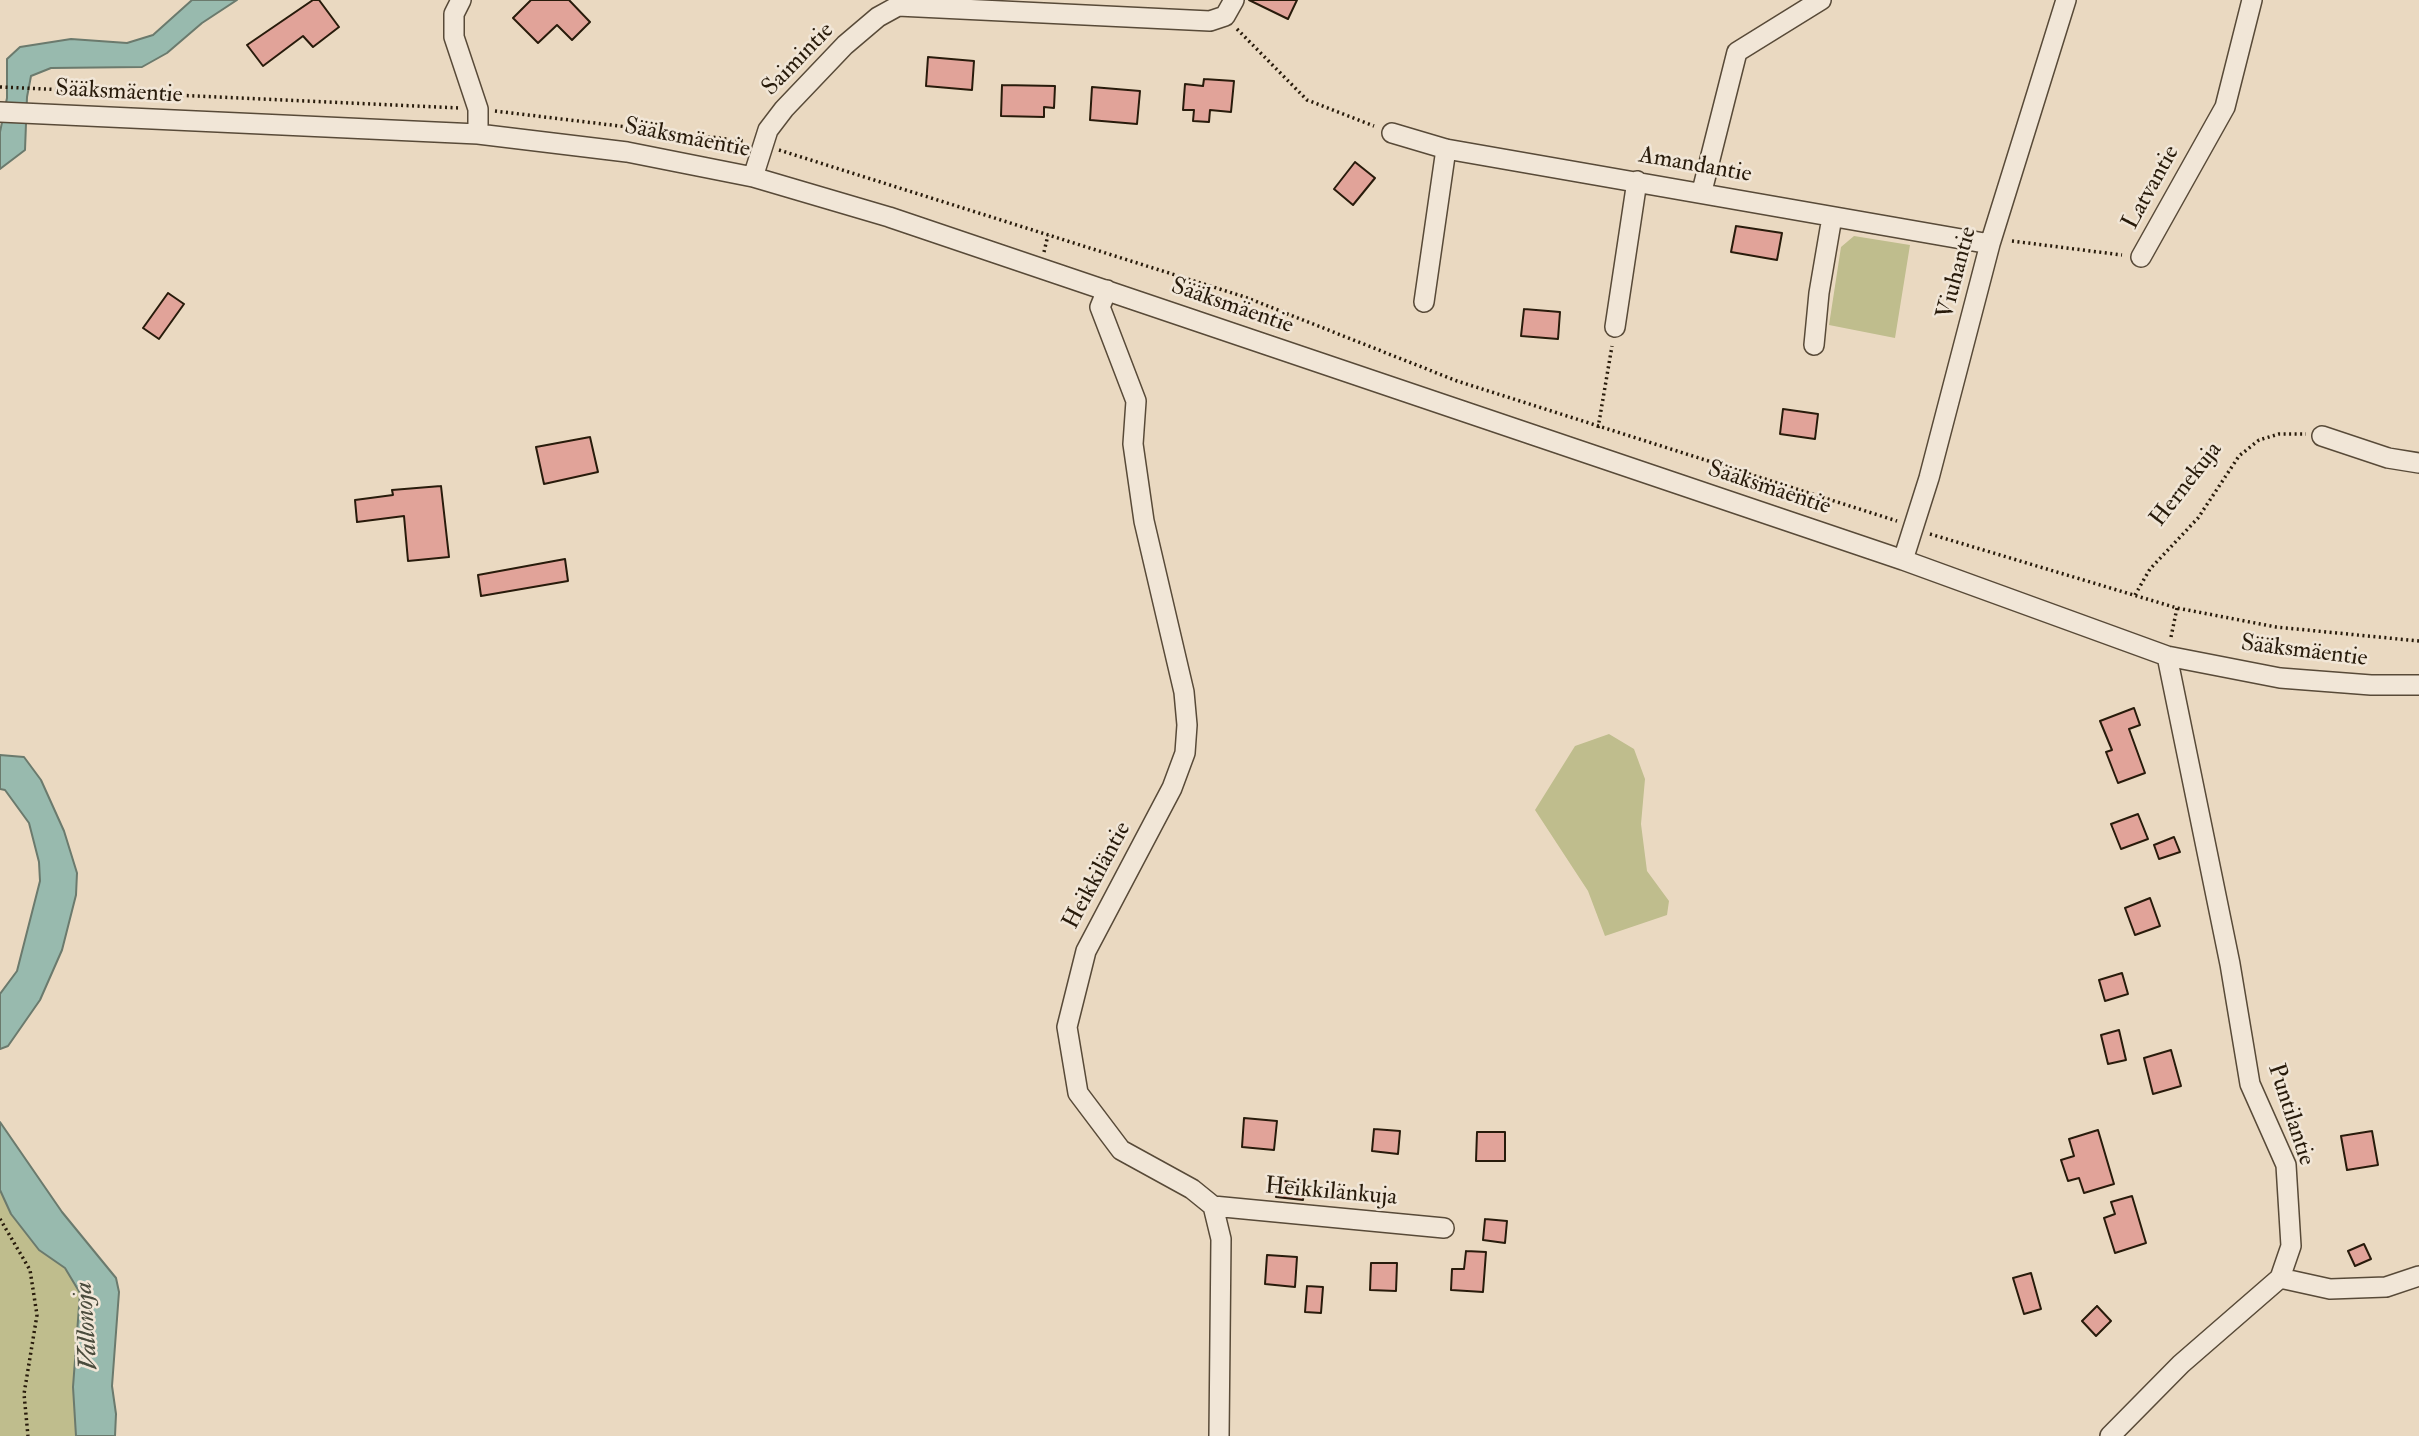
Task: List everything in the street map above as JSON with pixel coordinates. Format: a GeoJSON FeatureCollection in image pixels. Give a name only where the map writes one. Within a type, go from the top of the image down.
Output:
{"type":"FeatureCollection","features":[{"type":"Feature","properties":{"kind":"street"},"geometry":{"type":"LineString","coordinates":[[461,0],[454,14],[454,37],[478,109],[478,134]]}},
{"type":"Feature","properties":{"kind":"street"},"geometry":{"type":"LineString","coordinates":[[1702,191],[1737,52],[1821,0]]}},
{"type":"Feature","properties":{"kind":"street","name":"Viuhantie"},"geometry":{"type":"LineString","coordinates":[[1903,560],[1929,478],[1991,241],[2066,0]]}},
{"type":"Feature","properties":{"kind":"street","name":"Latvantie"},"geometry":{"type":"LineString","coordinates":[[2141,257],[2225,107],[2252,0]]}},
{"type":"Feature","properties":{"kind":"street","name":"Saimintie"},"geometry":{"type":"LineString","coordinates":[[753,177],[768,130],[784,109],[845,45],[878,17],[898,6],[1210,21],[1230,8]]}},
{"type":"Feature","properties":{"kind":"street","name":"Sääksmäentie"},"geometry":{"type":"LineString","coordinates":[[0,112],[478,134],[627,152],[753,177],[889,217],[1107,290],[1903,560],[2167,656],[2280,678],[2371,685],[2419,685]]}},
{"type":"Feature","properties":{"kind":"street","name":"Amandantie"},"geometry":{"type":"LineString","coordinates":[[1392,133],[1446,149],[1702,191],[1832,217],[1991,241]]}},
{"type":"Feature","properties":{"kind":"street"},"geometry":{"type":"LineString","coordinates":[[1424,302],[1446,149]]}},
{"type":"Feature","properties":{"kind":"street"},"geometry":{"type":"LineString","coordinates":[[1615,327],[1637,181]]}},
{"type":"Feature","properties":{"kind":"street"},"geometry":{"type":"LineString","coordinates":[[1814,345],[1819,293],[1832,217]]}},
{"type":"Feature","properties":{"kind":"street","name":"Heikkiläntie"},"geometry":{"type":"LineString","coordinates":[[1107,290],[1100,307],[1136,401],[1133,444],[1144,521],[1184,692],[1187,725],[1185,752],[1172,788],[1086,951],[1067,1027],[1078,1093],[1121,1150],[1192,1189],[1213,1206]]}},
{"type":"Feature","properties":{"kind":"street"},"geometry":{"type":"LineString","coordinates":[[2322,436],[2388,458],[2419,463]]}},
{"type":"Feature","properties":{"kind":"street","name":"Puntilantie"},"geometry":{"type":"LineString","coordinates":[[2167,656],[2230,964],[2250,1084],[2286,1165],[2291,1246],[2280,1278]]}},
{"type":"Feature","properties":{"kind":"street"},"geometry":{"type":"LineString","coordinates":[[1213,1206],[1221,1239],[1219,1436]]}},
{"type":"Feature","properties":{"kind":"street","name":"Heikkilänkuja"},"geometry":{"type":"LineString","coordinates":[[1213,1206],[1444,1228]]}},
{"type":"Feature","properties":{"kind":"street"},"geometry":{"type":"LineString","coordinates":[[2110,1436],[2181,1364],[2280,1278],[2330,1289],[2386,1287],[2419,1276]]}},
{"type":"Feature","properties":{"kind":"path"},"geometry":{"type":"LineString","coordinates":[[1230,8],[1307,100],[1392,133]]}},
{"type":"Feature","properties":{"kind":"path","name":"Sääksmäentie"},"geometry":{"type":"LineString","coordinates":[[0,87],[41,89]]}},
{"type":"Feature","properties":{"kind":"path","name":"Latvantie"},"geometry":{"type":"LineString","coordinates":[[1991,241],[2141,257]]}},
{"type":"Feature","properties":{"kind":"path"},"geometry":{"type":"LineString","coordinates":[[1598,428],[1615,327]]}},
{"type":"Feature","properties":{"kind":"path","name":"Hernekuja"},"geometry":{"type":"LineString","coordinates":[[2135,596],[2150,569],[2198,518],[2239,456],[2259,440],[2279,434],[2322,436]]}},
{"type":"Feature","properties":{"kind":"path"},"geometry":{"type":"LineString","coordinates":[[1788,499],[1811,506],[1814,495]]}},
{"type":"Feature","properties":{"kind":"path"},"geometry":{"type":"LineString","coordinates":[[2167,656],[2177,608]]}},
{"type":"Feature","properties":{"kind":"path"},"geometry":{"type":"LineString","coordinates":[[0,1219],[30,1270],[37,1315],[24,1394],[28,1436]]}},
{"type":"Feature","properties":{"kind":"shaded area"},"geometry":{"type":"Polygon","coordinates":[[[1854,236],[1910,245],[1895,338],[1829,325],[1841,247],[1854,236]]]}},
{"type":"Feature","properties":{"kind":"shaded area"},"geometry":{"type":"Polygon","coordinates":[[[1609,734],[1634,749],[1645,779],[1641,824],[1647,871],[1669,901],[1667,915],[1605,936],[1588,891],[1535,810],[1575,746],[1609,734]]]}},
{"type":"Feature","properties":{"kind":"shaded area"},"geometry":{"type":"Polygon","coordinates":[[[0,1190],[11,1214],[39,1250],[65,1268],[80,1293],[73,1387],[76,1436],[0,1436],[0,1190]]]}},
{"type":"Feature","properties":{"kind":"water"},"geometry":{"type":"Polygon","coordinates":[[[192,0],[237,0],[202,23],[167,53],[142,67],[51,68],[31,76],[27,97],[25,150],[0,169],[0,132],[7,98],[7,59],[20,47],[71,39],[127,43],[153,35],[192,0]]]}},
{"type":"Feature","properties":{"kind":"water"},"geometry":{"type":"Polygon","coordinates":[[[0,755],[24,757],[41,780],[64,831],[77,873],[76,895],[62,950],[40,1000],[8,1046],[0,1049],[0,994],[17,971],[40,881],[39,862],[29,823],[5,790],[0,789],[0,755]]]}},
{"type":"Feature","properties":{"kind":"water","name":"Vallonoja"},"geometry":{"type":"Polygon","coordinates":[[[0,1122],[62,1212],[116,1278],[119,1292],[112,1386],[116,1414],[115,1436],[76,1436],[73,1387],[80,1293],[65,1268],[39,1250],[11,1214],[0,1190],[0,1122]]]}},
{"type":"Feature","properties":{"kind":"building"},"geometry":{"type":"Polygon","coordinates":[[[313,0],[319,0],[339,27],[313,47],[303,36],[263,66],[247,45],[313,0]]]}},
{"type":"Feature","properties":{"kind":"building"},"geometry":{"type":"Polygon","coordinates":[[[531,0],[569,0],[590,22],[572,40],[557,25],[538,43],[513,18],[531,0]]]}},
{"type":"Feature","properties":{"kind":"building"},"geometry":{"type":"Polygon","coordinates":[[[1249,0],[1297,0],[1288,19],[1249,0]]]}},
{"type":"Feature","properties":{"kind":"building"},"geometry":{"type":"Polygon","coordinates":[[[928,57],[974,61],[972,90],[926,86],[928,57]]]}},
{"type":"Feature","properties":{"kind":"building"},"geometry":{"type":"Polygon","coordinates":[[[1204,79],[1234,81],[1231,112],[1210,110],[1209,122],[1193,121],[1194,110],[1183,110],[1185,84],[1203,86],[1204,79]]]}},
{"type":"Feature","properties":{"kind":"building"},"geometry":{"type":"Polygon","coordinates":[[[1002,85],[1055,86],[1054,108],[1044,107],[1044,117],[1001,116],[1002,85]]]}},
{"type":"Feature","properties":{"kind":"building"},"geometry":{"type":"Polygon","coordinates":[[[1092,87],[1140,91],[1137,124],[1090,120],[1092,87]]]}},
{"type":"Feature","properties":{"kind":"building"},"geometry":{"type":"Polygon","coordinates":[[[1355,162],[1375,178],[1353,205],[1334,189],[1355,162]]]}},
{"type":"Feature","properties":{"kind":"building"},"geometry":{"type":"Polygon","coordinates":[[[1736,226],[1782,233],[1777,260],[1731,252],[1736,226]]]}},
{"type":"Feature","properties":{"kind":"building"},"geometry":{"type":"Polygon","coordinates":[[[168,293],[184,304],[159,339],[143,328],[168,293]]]}},
{"type":"Feature","properties":{"kind":"building"},"geometry":{"type":"Polygon","coordinates":[[[1524,309],[1560,312],[1558,339],[1521,336],[1524,309]]]}},
{"type":"Feature","properties":{"kind":"building"},"geometry":{"type":"Polygon","coordinates":[[[1783,409],[1818,414],[1815,439],[1780,434],[1783,409]]]}},
{"type":"Feature","properties":{"kind":"building"},"geometry":{"type":"Polygon","coordinates":[[[590,437],[598,472],[544,484],[536,447],[590,437]]]}},
{"type":"Feature","properties":{"kind":"building"},"geometry":{"type":"Polygon","coordinates":[[[441,486],[449,557],[408,561],[404,516],[357,522],[355,500],[393,495],[392,490],[441,486]]]}},
{"type":"Feature","properties":{"kind":"building"},"geometry":{"type":"Polygon","coordinates":[[[565,559],[568,581],[481,596],[478,575],[565,559]]]}},
{"type":"Feature","properties":{"kind":"building"},"geometry":{"type":"Polygon","coordinates":[[[2134,708],[2140,725],[2129,729],[2145,773],[2118,783],[2106,752],[2112,750],[2100,721],[2134,708]]]}},
{"type":"Feature","properties":{"kind":"building"},"geometry":{"type":"Polygon","coordinates":[[[2138,814],[2148,839],[2121,849],[2111,824],[2138,814]]]}},
{"type":"Feature","properties":{"kind":"building"},"geometry":{"type":"Polygon","coordinates":[[[2174,837],[2180,852],[2159,859],[2154,845],[2174,837]]]}},
{"type":"Feature","properties":{"kind":"building"},"geometry":{"type":"Polygon","coordinates":[[[2150,898],[2160,926],[2135,935],[2125,908],[2150,898]]]}},
{"type":"Feature","properties":{"kind":"building"},"geometry":{"type":"Polygon","coordinates":[[[2122,973],[2128,994],[2105,1001],[2099,980],[2122,973]]]}},
{"type":"Feature","properties":{"kind":"building"},"geometry":{"type":"Polygon","coordinates":[[[2119,1030],[2126,1060],[2108,1064],[2101,1035],[2119,1030]]]}},
{"type":"Feature","properties":{"kind":"building"},"geometry":{"type":"Polygon","coordinates":[[[2171,1050],[2181,1086],[2153,1094],[2144,1058],[2171,1050]]]}},
{"type":"Feature","properties":{"kind":"building"},"geometry":{"type":"Polygon","coordinates":[[[1244,1118],[1277,1121],[1274,1150],[1242,1147],[1244,1118]]]}},
{"type":"Feature","properties":{"kind":"building"},"geometry":{"type":"Polygon","coordinates":[[[1374,1129],[1400,1131],[1398,1154],[1372,1151],[1374,1129]]]}},
{"type":"Feature","properties":{"kind":"building"},"geometry":{"type":"Polygon","coordinates":[[[2098,1130],[2114,1184],[2084,1193],[2079,1178],[2068,1181],[2061,1160],[2074,1156],[2069,1139],[2098,1130]]]}},
{"type":"Feature","properties":{"kind":"building"},"geometry":{"type":"Polygon","coordinates":[[[2372,1131],[2378,1165],[2347,1170],[2341,1136],[2372,1131]]]}},
{"type":"Feature","properties":{"kind":"building"},"geometry":{"type":"Polygon","coordinates":[[[1477,1132],[1505,1132],[1505,1161],[1476,1161],[1477,1132]]]}},
{"type":"Feature","properties":{"kind":"building"},"geometry":{"type":"Polygon","coordinates":[[[1278,1180],[1305,1184],[1303,1200],[1276,1197],[1278,1180]]]}},
{"type":"Feature","properties":{"kind":"building"},"geometry":{"type":"Polygon","coordinates":[[[2132,1196],[2146,1243],[2115,1253],[2104,1218],[2115,1214],[2111,1202],[2132,1196]]]}},
{"type":"Feature","properties":{"kind":"building"},"geometry":{"type":"Polygon","coordinates":[[[1485,1219],[1507,1221],[1505,1243],[1483,1240],[1485,1219]]]}},
{"type":"Feature","properties":{"kind":"building"},"geometry":{"type":"Polygon","coordinates":[[[2364,1244],[2371,1259],[2355,1266],[2348,1251],[2364,1244]]]}},
{"type":"Feature","properties":{"kind":"building"},"geometry":{"type":"Polygon","coordinates":[[[1466,1251],[1486,1252],[1483,1292],[1451,1290],[1452,1269],[1464,1269],[1466,1251]]]}},
{"type":"Feature","properties":{"kind":"building"},"geometry":{"type":"Polygon","coordinates":[[[1267,1255],[1297,1257],[1295,1287],[1265,1284],[1267,1255]]]}},
{"type":"Feature","properties":{"kind":"building"},"geometry":{"type":"Polygon","coordinates":[[[1371,1263],[1397,1263],[1396,1291],[1370,1290],[1371,1263]]]}},
{"type":"Feature","properties":{"kind":"building"},"geometry":{"type":"Polygon","coordinates":[[[2031,1273],[2041,1309],[2024,1314],[2013,1278],[2031,1273]]]}},
{"type":"Feature","properties":{"kind":"building"},"geometry":{"type":"Polygon","coordinates":[[[1307,1286],[1323,1287],[1321,1313],[1305,1312],[1307,1286]]]}},
{"type":"Feature","properties":{"kind":"building"},"geometry":{"type":"Polygon","coordinates":[[[2097,1306],[2111,1321],[2096,1336],[2082,1321],[2097,1306]]]}}]}
